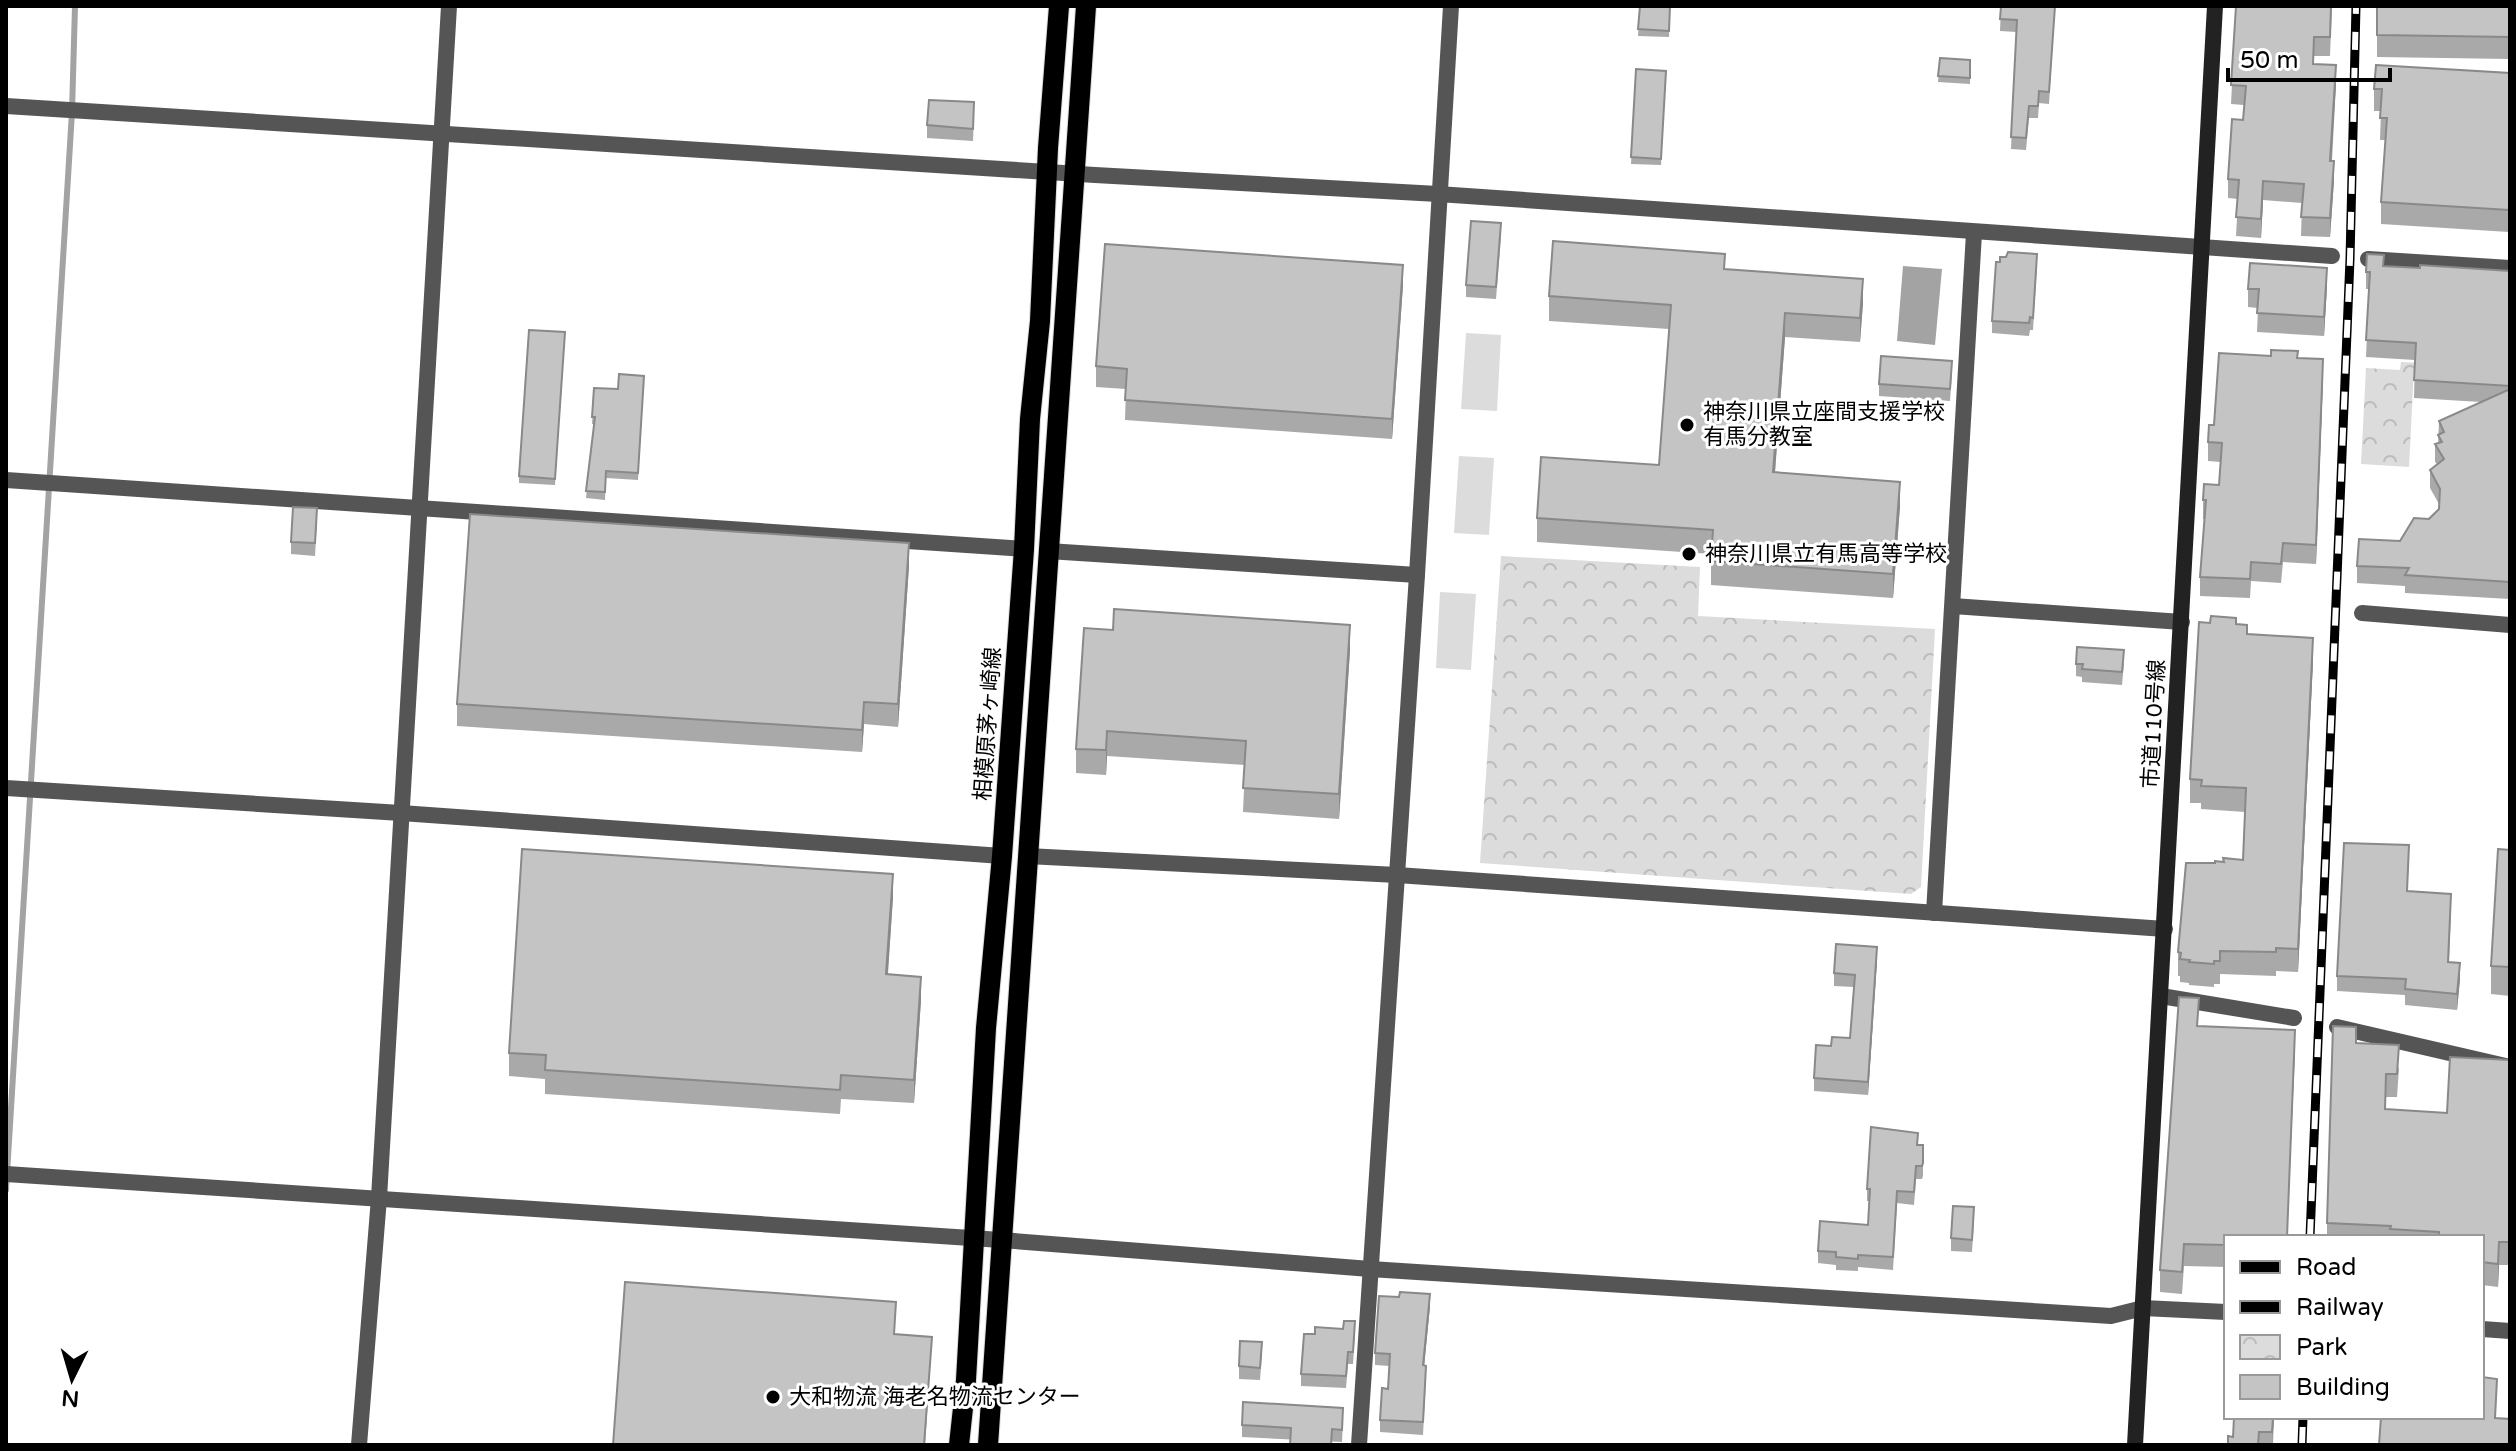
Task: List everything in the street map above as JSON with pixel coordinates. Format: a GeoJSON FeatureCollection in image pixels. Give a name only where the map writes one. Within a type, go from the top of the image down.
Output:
{"type":"FeatureCollection","features":[{"type":"Feature","properties":{"kind":"main road","name":"相模原茅ヶ崎線"},"geometry":{"type":"LineString","coordinates":[[959,1445],[986,1028],[1002,856],[1030,419],[1040,321],[1059,6]]}},
{"type":"Feature","properties":{"kind":"main road"},"geometry":{"type":"LineString","coordinates":[[988,1445],[1086,6]]}},
{"type":"Feature","properties":{"kind":"street"},"geometry":{"type":"LineString","coordinates":[[359,1445],[379,1198],[449,6]]}},
{"type":"Feature","properties":{"kind":"street"},"geometry":{"type":"LineString","coordinates":[[1359,1445],[1451,6]]}},
{"type":"Feature","properties":{"kind":"street","name":"市道110号線"},"geometry":{"type":"LineString","coordinates":[[2135,1445],[2215,6]]}},
{"type":"Feature","properties":{"kind":"street"},"geometry":{"type":"LineString","coordinates":[[6,106],[1438,194],[2332,256]]}},
{"type":"Feature","properties":{"kind":"street"},"geometry":{"type":"LineString","coordinates":[[1934,913],[1974,233]]}},
{"type":"Feature","properties":{"kind":"street"},"geometry":{"type":"LineString","coordinates":[[2368,259],[2510,268]]}},
{"type":"Feature","properties":{"kind":"street"},"geometry":{"type":"LineString","coordinates":[[6,480],[1024,549]]}},
{"type":"Feature","properties":{"kind":"street"},"geometry":{"type":"LineString","coordinates":[[1048,551],[1417,575]]}},
{"type":"Feature","properties":{"kind":"street"},"geometry":{"type":"LineString","coordinates":[[1953,606],[2182,622]]}},
{"type":"Feature","properties":{"kind":"street"},"geometry":{"type":"LineString","coordinates":[[2362,613],[2510,625]]}},
{"type":"Feature","properties":{"kind":"street"},"geometry":{"type":"LineString","coordinates":[[6,788],[1002,856]]}},
{"type":"Feature","properties":{"kind":"street"},"geometry":{"type":"LineString","coordinates":[[1027,856],[1397,875],[2165,929]]}},
{"type":"Feature","properties":{"kind":"street"},"geometry":{"type":"LineString","coordinates":[[2161,996],[2294,1018]]}},
{"type":"Feature","properties":{"kind":"street"},"geometry":{"type":"LineString","coordinates":[[2337,1027],[2510,1067]]}},
{"type":"Feature","properties":{"kind":"street"},"geometry":{"type":"LineString","coordinates":[[9,1174],[1001,1240],[1370,1269],[2111,1316],[2143,1308],[2224,1312]]}},
{"type":"Feature","properties":{"kind":"street"},"geometry":{"type":"LineString","coordinates":[[2484,1329],[2510,1331]]}},
{"type":"Feature","properties":{"kind":"green space"},"geometry":{"type":"Polygon","coordinates":[[[1466,333],[1501,335],[1497,411],[1461,409],[1466,333]]]}},
{"type":"Feature","properties":{"kind":"green space"},"geometry":{"type":"Polygon","coordinates":[[[2401,362],[2419,363],[2414,368],[2409,467],[2361,464],[2366,368],[2400,370],[2401,362]]]}},
{"type":"Feature","properties":{"kind":"green space"},"geometry":{"type":"Polygon","coordinates":[[[1459,456],[1494,458],[1489,535],[1454,533],[1459,456]]]}},
{"type":"Feature","properties":{"kind":"green space"},"geometry":{"type":"Polygon","coordinates":[[[1501,556],[1700,567],[1698,616],[1935,629],[1921,887],[1911,894],[1480,863],[1501,556]]]}},
{"type":"Feature","properties":{"kind":"green space"},"geometry":{"type":"Polygon","coordinates":[[[1440,592],[1476,594],[1471,670],[1436,668],[1440,592]]]}},
{"type":"Feature","properties":{"kind":"shaded area"},"geometry":{"type":"Polygon","coordinates":[[[1903,266],[1942,269],[1935,345],[1897,341],[1903,266]]]}},
{"type":"Feature","properties":{"kind":"building"},"geometry":{"type":"Polygon","coordinates":[[[1640,6],[1670,6],[1669,31],[1638,29],[1640,6]]]}},
{"type":"Feature","properties":{"kind":"building"},"geometry":{"type":"Polygon","coordinates":[[[2001,6],[2055,6],[2049,92],[2039,91],[2038,106],[2029,106],[2026,138],[2011,137],[2017,20],[2000,19],[2001,6]]]}},
{"type":"Feature","properties":{"kind":"building"},"geometry":{"type":"Polygon","coordinates":[[[2236,6],[2331,6],[2330,37],[2314,37],[2313,64],[2336,65],[2330,218],[2301,217],[2304,184],[2263,181],[2261,219],[2236,217],[2239,180],[2228,179],[2232,119],[2243,120],[2246,86],[2231,85],[2236,6]]]}},
{"type":"Feature","properties":{"kind":"building"},"geometry":{"type":"Polygon","coordinates":[[[2377,6],[2510,6],[2510,37],[2377,35],[2377,6]]]}},
{"type":"Feature","properties":{"kind":"building"},"geometry":{"type":"Polygon","coordinates":[[[1940,58],[1970,60],[1970,78],[1938,76],[1940,58]]]}},
{"type":"Feature","properties":{"kind":"building"},"geometry":{"type":"Polygon","coordinates":[[[2376,65],[2510,73],[2509,210],[2381,202],[2387,118],[2380,118],[2382,89],[2374,89],[2376,65]]]}},
{"type":"Feature","properties":{"kind":"building"},"geometry":{"type":"Polygon","coordinates":[[[1636,69],[1666,71],[1661,159],[1631,157],[1636,69]]]}},
{"type":"Feature","properties":{"kind":"building"},"geometry":{"type":"Polygon","coordinates":[[[929,100],[974,102],[973,129],[927,125],[929,100]]]}},
{"type":"Feature","properties":{"kind":"building"},"geometry":{"type":"Polygon","coordinates":[[[1471,221],[1501,223],[1496,287],[1466,285],[1471,221]]]}},
{"type":"Feature","properties":{"kind":"building"},"geometry":{"type":"Polygon","coordinates":[[[1553,241],[1725,254],[1724,269],[1863,279],[1860,318],[1785,313],[1773,472],[1900,482],[1893,574],[1711,561],[1713,530],[1537,518],[1541,457],[1659,465],[1671,305],[1549,296],[1553,241]]]}},
{"type":"Feature","properties":{"kind":"building"},"geometry":{"type":"Polygon","coordinates":[[[1105,244],[1403,265],[1392,419],[1125,400],[1127,369],[1096,366],[1105,244]]]}},
{"type":"Feature","properties":{"kind":"building"},"geometry":{"type":"Polygon","coordinates":[[[2008,252],[2037,254],[2033,318],[2030,317],[2029,323],[1992,321],[1996,262],[2000,262],[2000,257],[2006,257],[2008,252]]]}},
{"type":"Feature","properties":{"kind":"building"},"geometry":{"type":"Polygon","coordinates":[[[2367,254],[2384,255],[2383,266],[2420,268],[2420,265],[2510,271],[2510,386],[2414,380],[2416,343],[2366,340],[2370,272],[2366,272],[2367,254]]]}},
{"type":"Feature","properties":{"kind":"building"},"geometry":{"type":"Polygon","coordinates":[[[2250,263],[2327,268],[2324,317],[2257,313],[2259,289],[2248,289],[2250,263]]]}},
{"type":"Feature","properties":{"kind":"building"},"geometry":{"type":"Polygon","coordinates":[[[529,330],[565,332],[555,479],[519,476],[529,330]]]}},
{"type":"Feature","properties":{"kind":"building"},"geometry":{"type":"Polygon","coordinates":[[[2271,350],[2298,351],[2297,358],[2323,359],[2316,545],[2283,543],[2281,564],[2251,562],[2250,579],[2200,577],[2206,500],[2203,500],[2204,484],[2219,485],[2222,443],[2208,442],[2209,425],[2214,425],[2219,353],[2271,356],[2271,350]]]}},
{"type":"Feature","properties":{"kind":"building"},"geometry":{"type":"Polygon","coordinates":[[[1881,356],[1952,361],[1950,389],[1879,384],[1881,356]]]}},
{"type":"Feature","properties":{"kind":"building"},"geometry":{"type":"Polygon","coordinates":[[[619,374],[644,376],[638,473],[606,471],[605,492],[586,491],[595,417],[592,417],[594,388],[618,389],[619,374]]]}},
{"type":"Feature","properties":{"kind":"building"},"geometry":{"type":"Polygon","coordinates":[[[2510,389],[2510,582],[2405,575],[2409,568],[2357,566],[2359,539],[2400,541],[2414,518],[2429,519],[2439,509],[2440,489],[2430,470],[2444,459],[2435,444],[2442,442],[2438,435],[2444,432],[2439,421],[2510,389]]]}},
{"type":"Feature","properties":{"kind":"building"},"geometry":{"type":"Polygon","coordinates":[[[293,507],[317,508],[315,543],[291,542],[293,507]]]}},
{"type":"Feature","properties":{"kind":"building"},"geometry":{"type":"Polygon","coordinates":[[[470,514],[909,543],[898,704],[864,702],[862,730],[457,704],[470,514]]]}},
{"type":"Feature","properties":{"kind":"building"},"geometry":{"type":"Polygon","coordinates":[[[1114,609],[1350,625],[1339,794],[1243,788],[1246,741],[1107,731],[1106,750],[1076,749],[1084,628],[1113,630],[1114,609]]]}},
{"type":"Feature","properties":{"kind":"building"},"geometry":{"type":"Polygon","coordinates":[[[2211,616],[2236,618],[2236,624],[2247,625],[2247,634],[2313,638],[2298,949],[2276,948],[2276,952],[2220,951],[2220,961],[2214,961],[2214,964],[2180,959],[2181,953],[2178,952],[2186,863],[2224,862],[2223,858],[2243,860],[2246,788],[2201,786],[2202,780],[2190,779],[2199,622],[2210,623],[2211,616]]]}},
{"type":"Feature","properties":{"kind":"building"},"geometry":{"type":"Polygon","coordinates":[[[2077,647],[2124,650],[2122,672],[2082,669],[2083,664],[2076,664],[2077,647]]]}},
{"type":"Feature","properties":{"kind":"building"},"geometry":{"type":"Polygon","coordinates":[[[2344,843],[2409,845],[2407,891],[2451,894],[2448,962],[2460,963],[2457,994],[2405,989],[2406,979],[2337,976],[2344,843]]]}},
{"type":"Feature","properties":{"kind":"building"},"geometry":{"type":"Polygon","coordinates":[[[522,849],[893,874],[886,974],[921,977],[914,1080],[841,1075],[840,1090],[545,1070],[546,1055],[509,1053],[522,849]]]}},
{"type":"Feature","properties":{"kind":"building"},"geometry":{"type":"Polygon","coordinates":[[[2498,849],[2510,850],[2510,967],[2491,966],[2498,849]]]}},
{"type":"Feature","properties":{"kind":"building"},"geometry":{"type":"Polygon","coordinates":[[[1836,944],[1877,947],[1868,1082],[1814,1078],[1816,1045],[1831,1046],[1832,1037],[1850,1038],[1855,975],[1834,973],[1836,944]]]}},
{"type":"Feature","properties":{"kind":"building"},"geometry":{"type":"Polygon","coordinates":[[[2179,997],[2199,998],[2197,1026],[2295,1030],[2287,1235],[2224,1235],[2224,1245],[2184,1244],[2182,1272],[2160,1270],[2179,997]]]}},
{"type":"Feature","properties":{"kind":"building"},"geometry":{"type":"Polygon","coordinates":[[[2333,1026],[2356,1027],[2356,1043],[2399,1045],[2397,1074],[2386,1074],[2385,1109],[2447,1113],[2450,1057],[2510,1060],[2510,1242],[2499,1242],[2498,1264],[2484,1262],[2484,1235],[2439,1235],[2439,1232],[2390,1229],[2391,1226],[2327,1223],[2333,1026]]]}},
{"type":"Feature","properties":{"kind":"building"},"geometry":{"type":"Polygon","coordinates":[[[1871,1127],[1918,1133],[1917,1145],[1923,1145],[1923,1163],[1916,1166],[1914,1192],[1897,1191],[1893,1257],[1858,1255],[1858,1259],[1836,1257],[1836,1252],[1818,1251],[1820,1221],[1868,1225],[1871,1127]]]}},
{"type":"Feature","properties":{"kind":"building"},"geometry":{"type":"Polygon","coordinates":[[[1953,1206],[1974,1207],[1972,1240],[1951,1238],[1953,1206]]]}},
{"type":"Feature","properties":{"kind":"building","name":"大和物流 海老名物流センター"},"geometry":{"type":"Polygon","coordinates":[[[625,1282],[896,1302],[894,1334],[932,1337],[924,1445],[613,1445],[625,1282]]]}},
{"type":"Feature","properties":{"kind":"building"},"geometry":{"type":"Polygon","coordinates":[[[1400,1292],[1430,1294],[1423,1365],[1426,1366],[1423,1422],[1380,1420],[1382,1388],[1388,1389],[1390,1354],[1375,1353],[1379,1296],[1399,1297],[1400,1292]]]}},
{"type":"Feature","properties":{"kind":"building"},"geometry":{"type":"Polygon","coordinates":[[[1344,1321],[1355,1321],[1353,1352],[1348,1352],[1346,1376],[1301,1374],[1304,1334],[1315,1334],[1315,1327],[1343,1329],[1344,1321]]]}},
{"type":"Feature","properties":{"kind":"building"},"geometry":{"type":"Polygon","coordinates":[[[1240,1341],[1262,1342],[1260,1368],[1239,1366],[1240,1341]]]}},
{"type":"Feature","properties":{"kind":"building"},"geometry":{"type":"Polygon","coordinates":[[[2484,1377],[2497,1379],[2495,1418],[2510,1419],[2510,1445],[2379,1445],[2381,1419],[2484,1419],[2484,1377]]]}},
{"type":"Feature","properties":{"kind":"building"},"geometry":{"type":"Polygon","coordinates":[[[1243,1402],[1343,1408],[1342,1430],[1332,1429],[1331,1445],[1290,1445],[1291,1428],[1242,1425],[1243,1402]]]}},
{"type":"Feature","properties":{"kind":"building"},"geometry":{"type":"Polygon","coordinates":[[[2234,1419],[2273,1419],[2272,1432],[2259,1432],[2258,1445],[2228,1445],[2228,1436],[2233,1437],[2234,1419]]]}},
{"type":"Feature","properties":{"kind":"waterway"},"geometry":{"type":"LineString","coordinates":[[6,1190],[72,112],[75,6]]}},
{"type":"Feature","properties":{"kind":"railway"},"geometry":{"type":"LineString","coordinates":[[2310,1235],[2350,259],[2356,6]]}},
{"type":"Feature","properties":{"kind":"railway"},"geometry":{"type":"LineString","coordinates":[[2302,1445],[2303,1419]]}},
{"type":"Feature","properties":{"kind":"place","name":"神奈川県立座間支援学校 有馬分教室"},"geometry":{"type":"Point","coordinates":[1687,425]}},
{"type":"Feature","properties":{"kind":"place","name":"神奈川県立有馬高等学校"},"geometry":{"type":"Point","coordinates":[1689,554]}},
{"type":"Feature","properties":{"kind":"place","name":"大和物流 海老名物流センター"},"geometry":{"type":"Point","coordinates":[773,1397]}}]}
